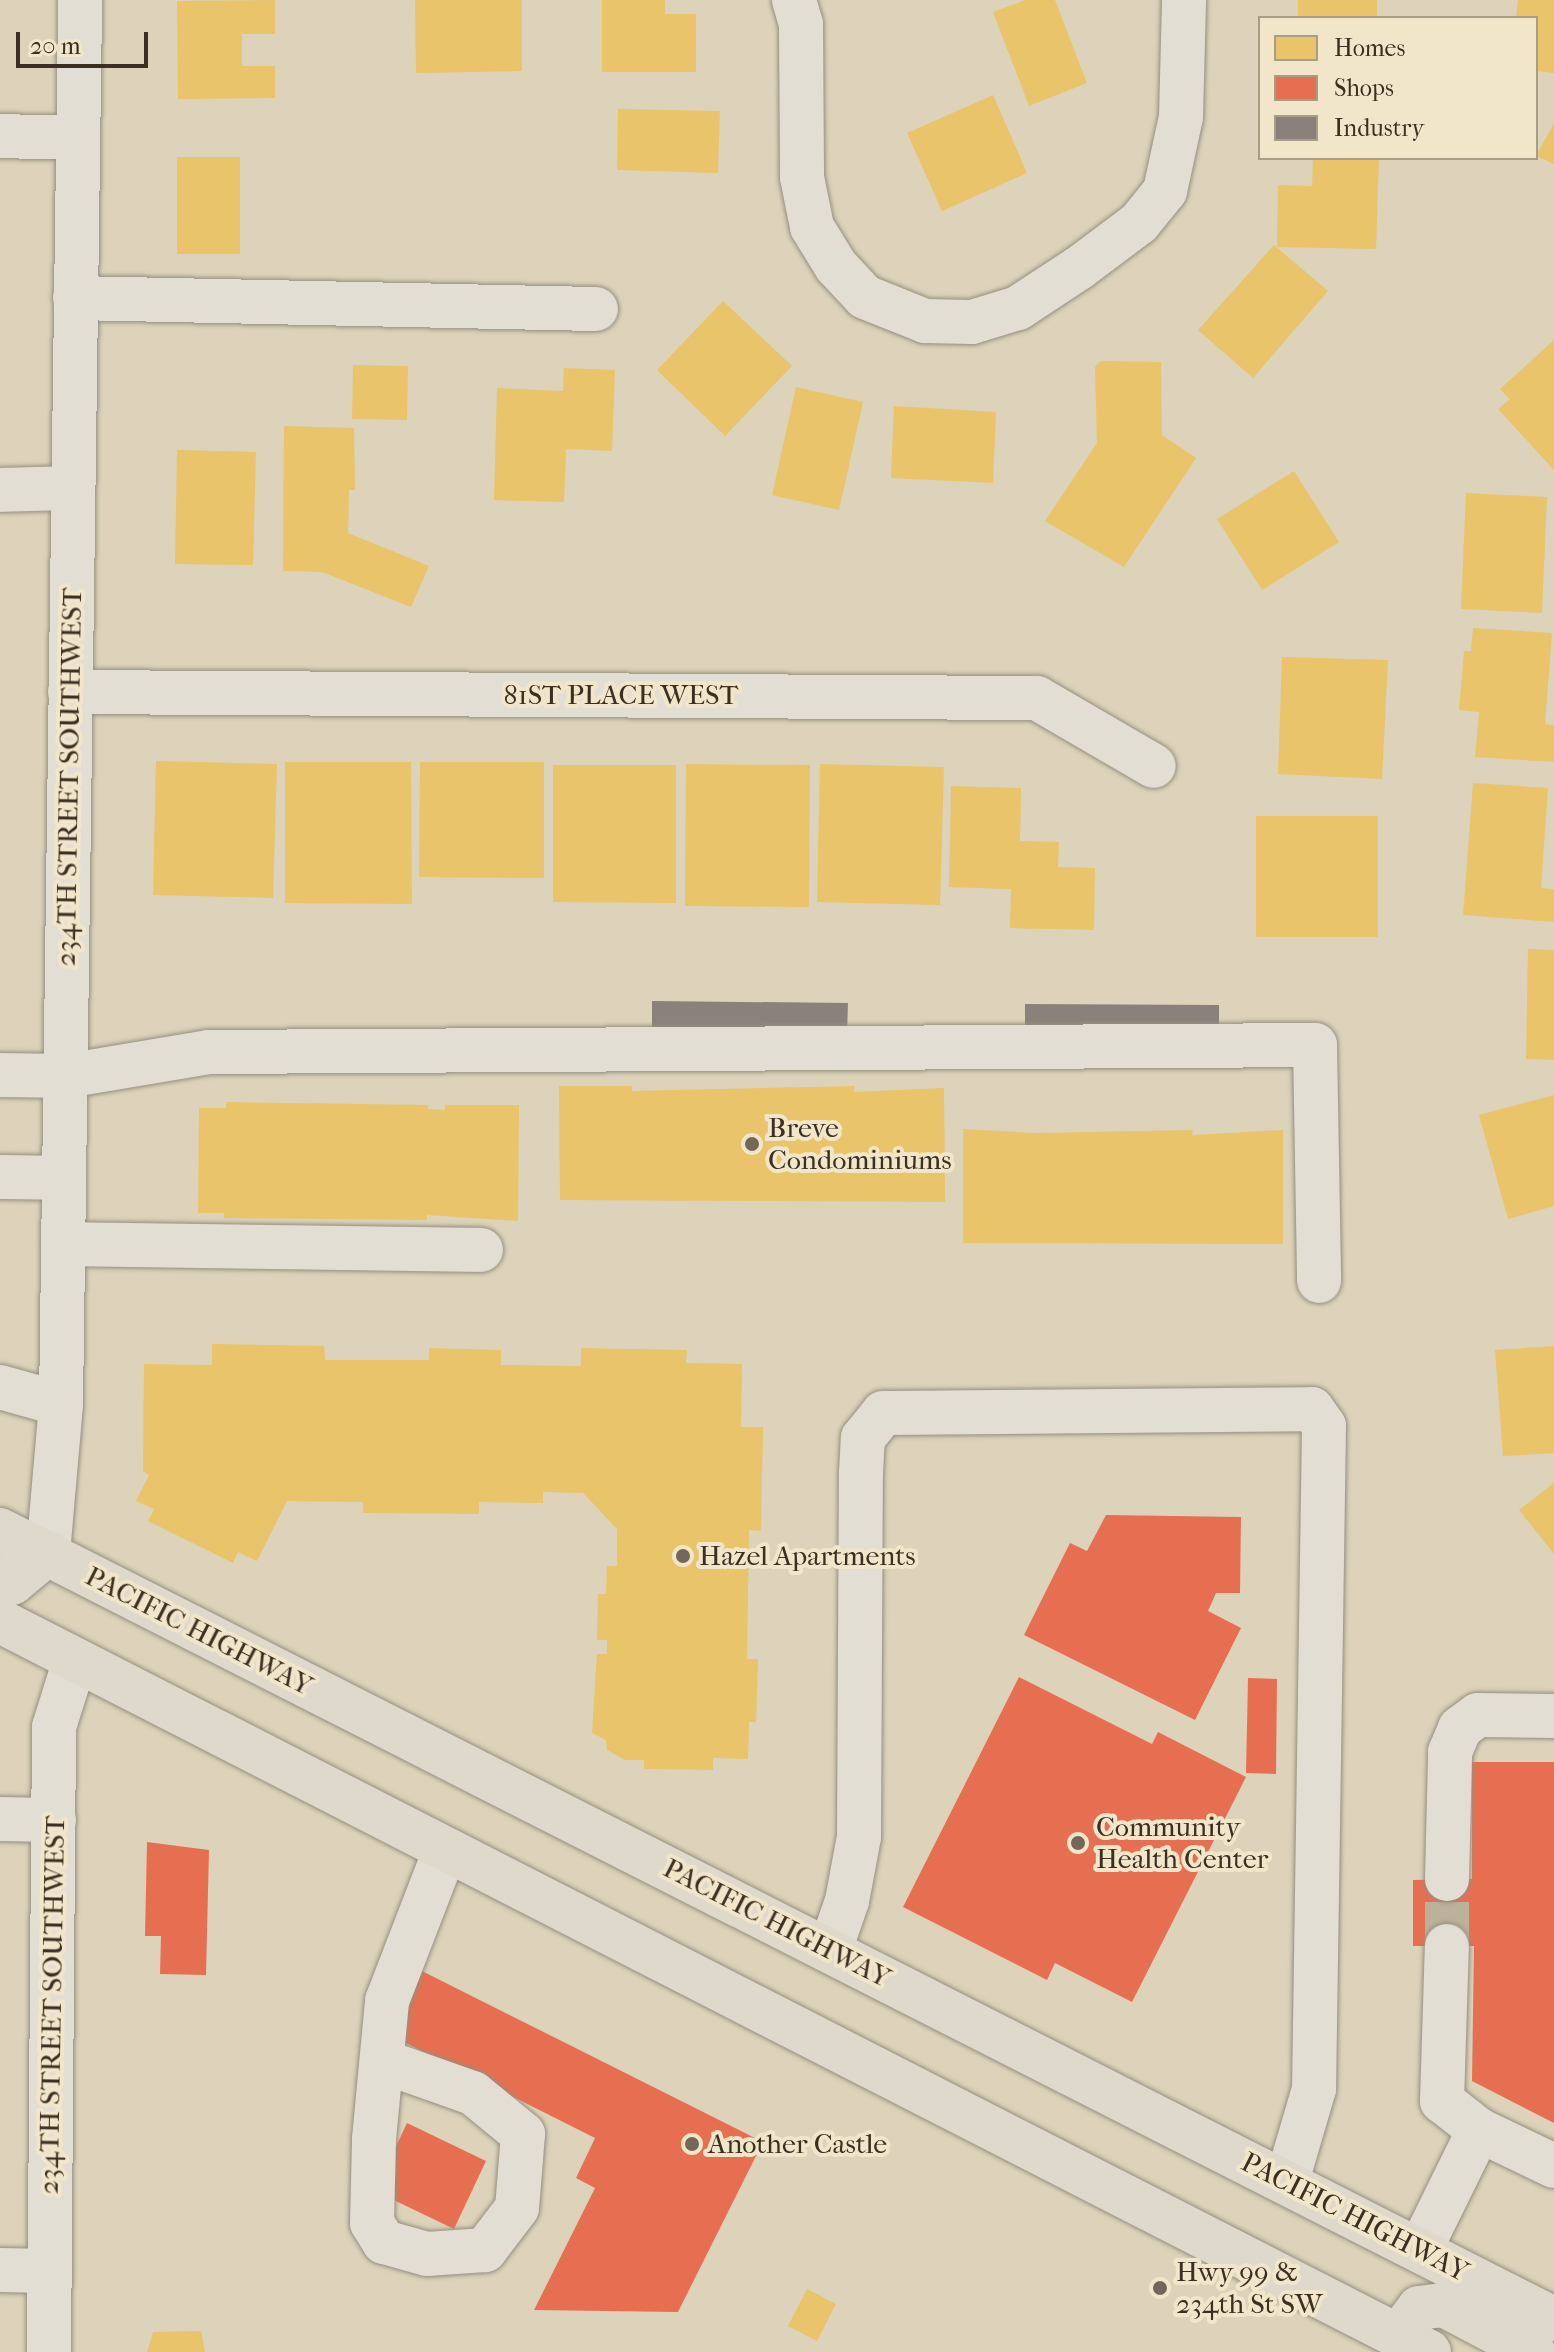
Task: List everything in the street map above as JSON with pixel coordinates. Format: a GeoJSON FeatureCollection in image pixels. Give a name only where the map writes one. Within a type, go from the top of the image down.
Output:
{"type":"FeatureCollection","features":[{"type":"Feature","properties":{"kind":"main road","name":"PACIFIC HIGHWAY"},"geometry":{"type":"LineString","coordinates":[[0,1530],[1554,2319]]}},
{"type":"Feature","properties":{"kind":"main road"},"geometry":{"type":"LineString","coordinates":[[0,1577],[12,1583],[48,1553]]}},
{"type":"Feature","properties":{"kind":"main road"},"geometry":{"type":"LineString","coordinates":[[0,1621],[1406,2347],[1419,2308],[1444,2305],[1533,2352]]}},
{"type":"Feature","properties":{"kind":"street","name":"234TH STREET SOUTHWEST"},"geometry":{"type":"LineString","coordinates":[[48,1553],[61,1404],[80,0]]}},
{"type":"Feature","properties":{"kind":"street"},"geometry":{"type":"LineString","coordinates":[[794,0],[801,24],[802,177],[812,227],[836,266],[865,297],[925,321],[972,322],[1018,308],[1079,268],[1139,223],[1165,191],[1181,117],[1184,0]]}},
{"type":"Feature","properties":{"kind":"street"},"geometry":{"type":"LineString","coordinates":[[0,136],[77,138]]}},
{"type":"Feature","properties":{"kind":"street"},"geometry":{"type":"LineString","coordinates":[[75,298],[596,309]]}},
{"type":"Feature","properties":{"kind":"street"},"geometry":{"type":"LineString","coordinates":[[0,490],[72,488]]}},
{"type":"Feature","properties":{"kind":"street","name":"81ST PLACE WEST"},"geometry":{"type":"LineString","coordinates":[[70,692],[1037,698],[1154,766]]}},
{"type":"Feature","properties":{"kind":"street"},"geometry":{"type":"LineString","coordinates":[[0,1075],[66,1076],[209,1052],[1315,1045],[1319,1281]]}},
{"type":"Feature","properties":{"kind":"street"},"geometry":{"type":"LineString","coordinates":[[0,1177],[64,1178]]}},
{"type":"Feature","properties":{"kind":"street"},"geometry":{"type":"LineString","coordinates":[[63,1244],[481,1250]]}},
{"type":"Feature","properties":{"kind":"street"},"geometry":{"type":"LineString","coordinates":[[0,1387],[61,1404]]}},
{"type":"Feature","properties":{"kind":"street"},"geometry":{"type":"LineString","coordinates":[[830,1950],[847,1901],[859,1837],[862,1450],[863,1438],[883,1413],[1312,1409],[1324,1426],[1314,2089],[1287,2181]]}},
{"type":"Feature","properties":{"kind":"street","name":"234TH STREET SOUTHWEST"},"geometry":{"type":"LineString","coordinates":[[49,2352],[54,1727],[75,1660]]}},
{"type":"Feature","properties":{"kind":"street"},"geometry":{"type":"LineString","coordinates":[[1447,1879],[1450,1752],[1460,1728],[1478,1715],[1554,1716]]}},
{"type":"Feature","properties":{"kind":"street"},"geometry":{"type":"LineString","coordinates":[[0,1819],[54,1820]]}},
{"type":"Feature","properties":{"kind":"street"},"geometry":{"type":"LineString","coordinates":[[382,2061],[473,2093],[523,2134],[517,2208],[485,2250],[427,2254],[384,2242],[372,2223],[382,2061],[387,2001],[445,1851]]}},
{"type":"Feature","properties":{"kind":"street"},"geometry":{"type":"LineString","coordinates":[[1447,1946],[1442,2101],[1479,2130],[1554,2166]]}},
{"type":"Feature","properties":{"kind":"street"},"geometry":{"type":"LineString","coordinates":[[1420,2250],[1479,2130]]}},
{"type":"Feature","properties":{"kind":"street"},"geometry":{"type":"LineString","coordinates":[[0,2270],[50,2271]]}},
{"type":"Feature","properties":{"kind":"building: Homes"},"geometry":{"type":"Polygon","coordinates":[[[275,0],[275,34],[242,34],[242,66],[275,66],[275,98],[178,99],[177,1],[275,0]]]}},
{"type":"Feature","properties":{"kind":"building: Homes"},"geometry":{"type":"Polygon","coordinates":[[[415,0],[522,0],[522,71],[416,73],[415,0]]]}},
{"type":"Feature","properties":{"kind":"building: Homes"},"geometry":{"type":"Polygon","coordinates":[[[602,0],[665,0],[665,14],[696,14],[696,72],[602,72],[602,0]]]}},
{"type":"Feature","properties":{"kind":"building: Homes"},"geometry":{"type":"Polygon","coordinates":[[[1025,0],[1055,0],[1087,83],[1029,106],[993,12],[1025,0]]]}},
{"type":"Feature","properties":{"kind":"building: Homes"},"geometry":{"type":"Polygon","coordinates":[[[1298,0],[1377,0],[1377,16],[1298,16],[1298,0]]]}},
{"type":"Feature","properties":{"kind":"building: Homes"},"geometry":{"type":"Polygon","coordinates":[[[1518,0],[1554,0],[1554,73],[1538,71],[1538,16],[1516,16],[1518,0]]]}},
{"type":"Feature","properties":{"kind":"building: Homes"},"geometry":{"type":"Polygon","coordinates":[[[993,95],[1027,173],[942,211],[907,133],[993,95]]]}},
{"type":"Feature","properties":{"kind":"building: Homes"},"geometry":{"type":"Polygon","coordinates":[[[618,109],[720,111],[718,173],[617,170],[618,109]]]}},
{"type":"Feature","properties":{"kind":"building: Homes"},"geometry":{"type":"Polygon","coordinates":[[[1554,123],[1554,164],[1538,157],[1554,123]]]}},
{"type":"Feature","properties":{"kind":"building: Homes"},"geometry":{"type":"Polygon","coordinates":[[[177,157],[240,157],[240,254],[177,254],[177,157]]]}},
{"type":"Feature","properties":{"kind":"building: Homes"},"geometry":{"type":"Polygon","coordinates":[[[1313,160],[1379,160],[1376,249],[1277,247],[1278,185],[1312,186],[1313,160]]]}},
{"type":"Feature","properties":{"kind":"building: Homes"},"geometry":{"type":"Polygon","coordinates":[[[1274,245],[1328,291],[1253,378],[1198,330],[1274,245]]]}},
{"type":"Feature","properties":{"kind":"building: Homes"},"geometry":{"type":"Polygon","coordinates":[[[723,301],[792,366],[725,436],[657,370],[723,301]]]}},
{"type":"Feature","properties":{"kind":"building: Homes"},"geometry":{"type":"Polygon","coordinates":[[[1554,340],[1554,470],[1498,409],[1510,399],[1500,389],[1554,340]]]}},
{"type":"Feature","properties":{"kind":"building: Homes"},"geometry":{"type":"Polygon","coordinates":[[[1101,361],[1161,362],[1162,435],[1196,458],[1124,567],[1045,521],[1097,443],[1095,367],[1101,361]]]}},
{"type":"Feature","properties":{"kind":"building: Homes"},"geometry":{"type":"Polygon","coordinates":[[[353,365],[408,366],[407,420],[352,419],[353,365]]]}},
{"type":"Feature","properties":{"kind":"building: Homes"},"geometry":{"type":"Polygon","coordinates":[[[564,368],[615,370],[612,451],[566,449],[564,502],[494,500],[497,388],[563,391],[564,368]]]}},
{"type":"Feature","properties":{"kind":"building: Homes"},"geometry":{"type":"Polygon","coordinates":[[[796,387],[863,402],[839,510],[772,495],[796,387]]]}},
{"type":"Feature","properties":{"kind":"building: Homes"},"geometry":{"type":"Polygon","coordinates":[[[894,406],[996,412],[993,483],[891,478],[894,406]]]}},
{"type":"Feature","properties":{"kind":"building: Homes"},"geometry":{"type":"Polygon","coordinates":[[[284,426],[354,428],[355,490],[349,490],[348,533],[429,566],[411,607],[322,572],[283,571],[284,426]]]}},
{"type":"Feature","properties":{"kind":"building: Homes"},"geometry":{"type":"Polygon","coordinates":[[[177,450],[256,452],[253,565],[175,564],[177,450]]]}},
{"type":"Feature","properties":{"kind":"building: Homes"},"geometry":{"type":"Polygon","coordinates":[[[1294,471],[1339,542],[1262,590],[1217,519],[1294,471]]]}},
{"type":"Feature","properties":{"kind":"building: Homes"},"geometry":{"type":"Polygon","coordinates":[[[1466,493],[1547,497],[1542,613],[1461,609],[1466,493]]]}},
{"type":"Feature","properties":{"kind":"building: Homes"},"geometry":{"type":"Polygon","coordinates":[[[1473,628],[1552,633],[1545,724],[1554,725],[1554,762],[1475,757],[1479,712],[1459,710],[1464,651],[1471,651],[1473,628]]]}},
{"type":"Feature","properties":{"kind":"building: Homes"},"geometry":{"type":"Polygon","coordinates":[[[1282,657],[1388,660],[1382,779],[1278,774],[1282,657]]]}},
{"type":"Feature","properties":{"kind":"building: Homes"},"geometry":{"type":"Polygon","coordinates":[[[156,761],[277,764],[273,898],[153,895],[156,761]]]}},
{"type":"Feature","properties":{"kind":"building: Homes"},"geometry":{"type":"Polygon","coordinates":[[[285,762],[411,762],[412,904],[285,903],[285,762]]]}},
{"type":"Feature","properties":{"kind":"building: Homes"},"geometry":{"type":"Polygon","coordinates":[[[420,762],[544,762],[544,878],[419,877],[420,762]]]}},
{"type":"Feature","properties":{"kind":"building: Homes"},"geometry":{"type":"Polygon","coordinates":[[[686,764],[810,765],[809,907],[685,906],[686,764]]]}},
{"type":"Feature","properties":{"kind":"building: Homes"},"geometry":{"type":"Polygon","coordinates":[[[820,764],[944,767],[940,905],[817,902],[820,764]]]}},
{"type":"Feature","properties":{"kind":"building: Homes"},"geometry":{"type":"Polygon","coordinates":[[[553,765],[676,765],[676,903],[553,902],[553,765]]]}},
{"type":"Feature","properties":{"kind":"building: Homes"},"geometry":{"type":"Polygon","coordinates":[[[1473,783],[1548,788],[1541,888],[1554,889],[1554,922],[1463,915],[1473,783]]]}},
{"type":"Feature","properties":{"kind":"building: Homes"},"geometry":{"type":"Polygon","coordinates":[[[951,786],[1021,788],[1020,841],[1059,842],[1058,867],[1095,868],[1094,930],[1010,928],[1011,889],[949,887],[951,786]]]}},
{"type":"Feature","properties":{"kind":"building: Homes"},"geometry":{"type":"Polygon","coordinates":[[[1256,816],[1378,816],[1378,937],[1256,937],[1256,816]]]}},
{"type":"Feature","properties":{"kind":"building: Homes"},"geometry":{"type":"Polygon","coordinates":[[[1528,949],[1554,950],[1554,1060],[1526,1059],[1528,949]]]}},
{"type":"Feature","properties":{"kind":"building: Homes","name":"Breve Condominiums"},"geometry":{"type":"Polygon","coordinates":[[[559,1086],[632,1086],[632,1091],[855,1086],[854,1092],[944,1088],[945,1202],[560,1200],[559,1086]]]}},
{"type":"Feature","properties":{"kind":"building: Homes"},"geometry":{"type":"Polygon","coordinates":[[[1554,1095],[1554,1206],[1508,1219],[1479,1115],[1554,1095]]]}},
{"type":"Feature","properties":{"kind":"building: Homes"},"geometry":{"type":"Polygon","coordinates":[[[226,1102],[428,1105],[428,1109],[445,1110],[445,1105],[519,1105],[518,1221],[427,1215],[427,1220],[224,1218],[224,1213],[198,1213],[199,1108],[226,1108],[226,1102]]]}},
{"type":"Feature","properties":{"kind":"building: Homes","name":"Breve Condominiums"},"geometry":{"type":"Polygon","coordinates":[[[963,1129],[1036,1133],[1193,1130],[1192,1135],[1283,1130],[1283,1244],[963,1243],[963,1129]]]}},
{"type":"Feature","properties":{"kind":"building: Homes","name":"Hazel Apartments"},"geometry":{"type":"Polygon","coordinates":[[[212,1344],[324,1346],[325,1360],[429,1360],[429,1348],[501,1350],[501,1365],[581,1366],[581,1348],[687,1350],[686,1363],[742,1364],[741,1427],[763,1427],[761,1531],[749,1530],[747,1659],[758,1659],[756,1722],[749,1722],[748,1759],[713,1758],[713,1770],[644,1769],[644,1760],[625,1760],[607,1750],[606,1740],[592,1733],[597,1654],[607,1654],[607,1640],[597,1640],[598,1594],[606,1594],[607,1566],[617,1566],[617,1529],[583,1493],[543,1492],[543,1503],[479,1502],[479,1514],[363,1513],[363,1502],[287,1501],[257,1561],[238,1552],[233,1563],[148,1521],[154,1509],[136,1501],[149,1475],[143,1471],[144,1364],[212,1365],[212,1344]]]}},
{"type":"Feature","properties":{"kind":"building: Homes"},"geometry":{"type":"Polygon","coordinates":[[[1554,1346],[1554,1453],[1503,1456],[1495,1350],[1554,1346]]]}},
{"type":"Feature","properties":{"kind":"building: Homes"},"geometry":{"type":"Polygon","coordinates":[[[1554,1483],[1554,1554],[1519,1510],[1554,1483]]]}},
{"type":"Feature","properties":{"kind":"building: Homes"},"geometry":{"type":"Polygon","coordinates":[[[807,2289],[836,2304],[817,2341],[788,2326],[807,2289]]]}},
{"type":"Feature","properties":{"kind":"building: Homes"},"geometry":{"type":"Polygon","coordinates":[[[201,2331],[205,2352],[147,2352],[153,2332],[201,2331]]]}},
{"type":"Feature","properties":{"kind":"building: Shops"},"geometry":{"type":"Polygon","coordinates":[[[1106,1515],[1241,1517],[1240,1593],[1216,1593],[1208,1611],[1241,1628],[1195,1720],[1024,1635],[1070,1543],[1087,1551],[1106,1515]]]}},
{"type":"Feature","properties":{"kind":"building: Shops"},"geometry":{"type":"Polygon","coordinates":[[[1019,1677],[1152,1744],[1158,1732],[1246,1777],[1132,2002],[1055,1963],[1047,1980],[903,1907],[1019,1677]]]}},
{"type":"Feature","properties":{"kind":"building: Shops"},"geometry":{"type":"Polygon","coordinates":[[[1248,1678],[1277,1679],[1276,1774],[1246,1773],[1248,1678]]]}},
{"type":"Feature","properties":{"kind":"building: Shops"},"geometry":{"type":"Polygon","coordinates":[[[1472,1762],[1554,1762],[1554,2123],[1472,2081],[1474,1946],[1413,1946],[1413,1880],[1472,1879],[1472,1762]]]}},
{"type":"Feature","properties":{"kind":"building: Shops"},"geometry":{"type":"Polygon","coordinates":[[[147,1842],[209,1850],[206,1975],[160,1974],[161,1936],[145,1936],[147,1842]]]}},
{"type":"Feature","properties":{"kind":"building: Shops"},"geometry":{"type":"Polygon","coordinates":[[[422,1971],[763,2142],[678,2312],[534,2310],[595,2188],[576,2178],[595,2138],[390,2035],[422,1971]]]}},
{"type":"Feature","properties":{"kind":"building: Shops"},"geometry":{"type":"Polygon","coordinates":[[[407,2123],[486,2161],[454,2229],[375,2191],[407,2123]]]}},
{"type":"Feature","properties":{"kind":"building: Industry"},"geometry":{"type":"Polygon","coordinates":[[[652,1001],[848,1003],[847,1034],[652,1032],[652,1001]]]}},
{"type":"Feature","properties":{"kind":"building: Industry"},"geometry":{"type":"Polygon","coordinates":[[[1025,1004],[1219,1005],[1219,1041],[1025,1040],[1025,1004]]]}},
{"type":"Feature","properties":{"kind":"tunnel"},"geometry":{"type":"LineString","coordinates":[[1447,1879],[1447,1946]]}},
{"type":"Feature","properties":{"kind":"place","name":"Breve Condominiums"},"geometry":{"type":"Point","coordinates":[752,1144]}},
{"type":"Feature","properties":{"kind":"place","name":"Hazel Apartments"},"geometry":{"type":"Point","coordinates":[683,1556]}},
{"type":"Feature","properties":{"kind":"place","name":"Community Health Center"},"geometry":{"type":"Point","coordinates":[1078,1843]}},
{"type":"Feature","properties":{"kind":"place","name":"Another Castle"},"geometry":{"type":"Point","coordinates":[692,2144]}},
{"type":"Feature","properties":{"kind":"place","name":"Hwy 99 & 234th St SW"},"geometry":{"type":"Point","coordinates":[1160,2288]}}]}
